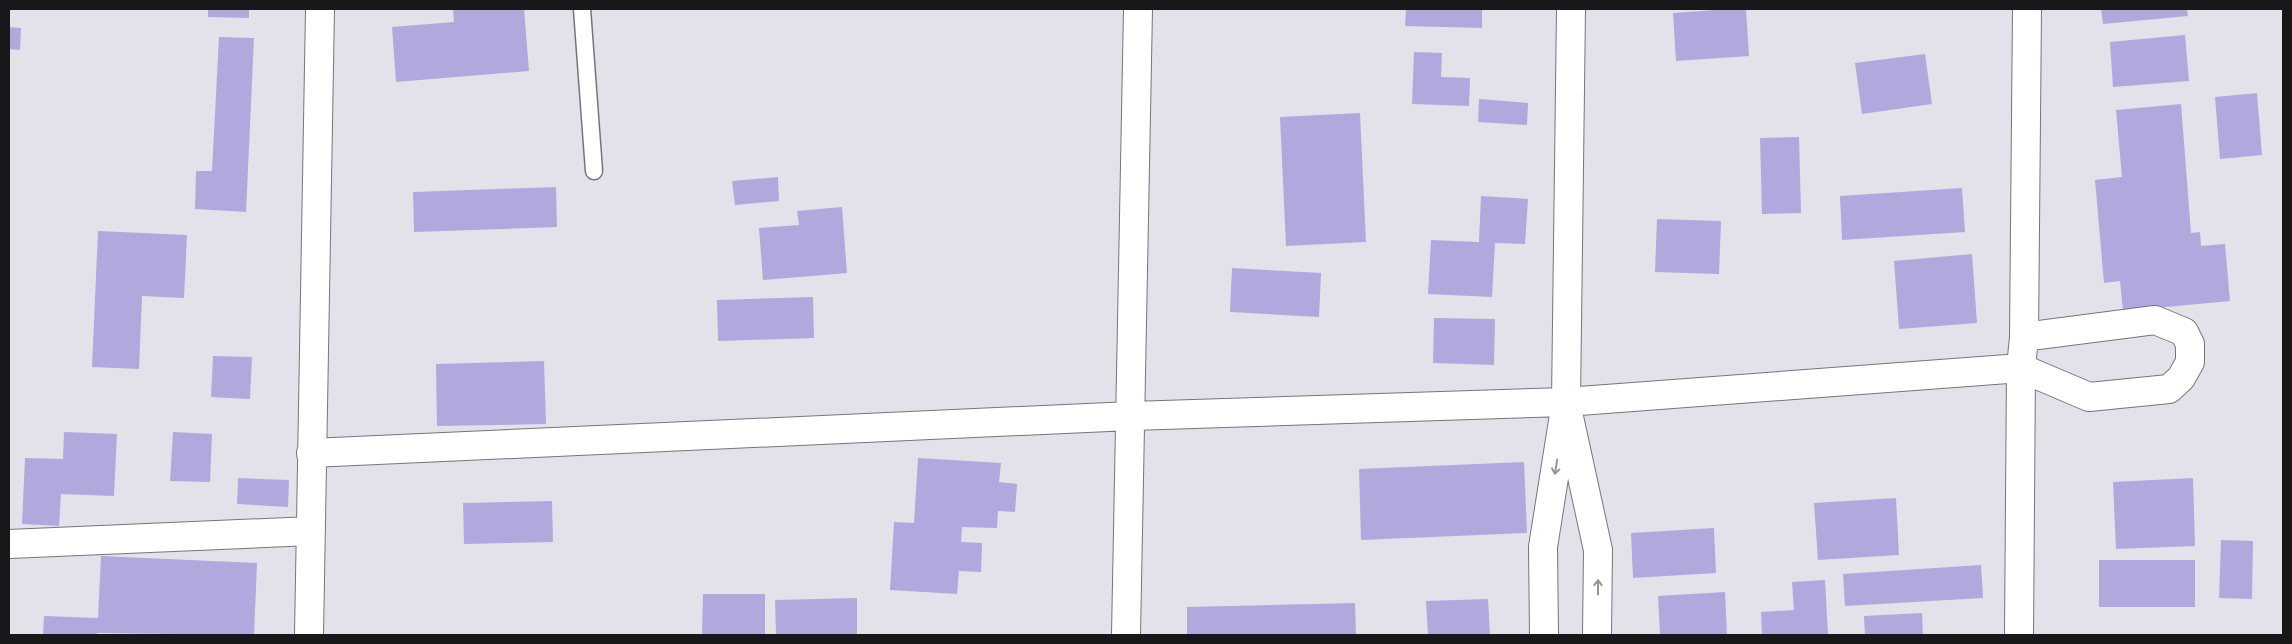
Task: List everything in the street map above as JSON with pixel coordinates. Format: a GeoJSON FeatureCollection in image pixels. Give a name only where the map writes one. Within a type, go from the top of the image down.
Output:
{"type":"FeatureCollection","features":[{"type":"Feature","properties":{"kind":"street"},"geometry":{"type":"LineString","coordinates":[[309,635],[320,9]]}},
{"type":"Feature","properties":{"kind":"street"},"geometry":{"type":"LineString","coordinates":[[1126,635],[1138,9]]}},
{"type":"Feature","properties":{"kind":"street"},"geometry":{"type":"LineString","coordinates":[[1544,635],[1543,547],[1566,402],[1571,9]]}},
{"type":"Feature","properties":{"kind":"street"},"geometry":{"type":"LineString","coordinates":[[2019,635],[2027,9]]}},
{"type":"Feature","properties":{"kind":"street"},"geometry":{"type":"LineString","coordinates":[[311,453],[1131,416],[1566,402],[2021,368],[2089,397],[2169,389],[2181,378],[2190,362],[2190,344],[2184,332],[2155,320],[2024,337]]}},
{"type":"Feature","properties":{"kind":"street"},"geometry":{"type":"LineString","coordinates":[[1566,402],[1598,550],[1597,635]]}},
{"type":"Feature","properties":{"kind":"street"},"geometry":{"type":"LineString","coordinates":[[9,544],[311,531]]}},
{"type":"Feature","properties":{"kind":"lane"},"geometry":{"type":"LineString","coordinates":[[582,9],[594,171]]}},
{"type":"Feature","properties":{"kind":"building"},"geometry":{"type":"Polygon","coordinates":[[[208,9],[249,9],[249,18],[208,17],[208,9]]]}},
{"type":"Feature","properties":{"kind":"building"},"geometry":{"type":"Polygon","coordinates":[[[453,9],[524,9],[529,71],[396,82],[392,27],[454,22],[453,9]]]}},
{"type":"Feature","properties":{"kind":"building"},"geometry":{"type":"Polygon","coordinates":[[[1406,9],[1482,9],[1482,28],[1405,26],[1406,9]]]}},
{"type":"Feature","properties":{"kind":"building"},"geometry":{"type":"Polygon","coordinates":[[[1746,9],[1749,56],[1676,61],[1673,13],[1746,9]]]}},
{"type":"Feature","properties":{"kind":"building"},"geometry":{"type":"Polygon","coordinates":[[[2101,9],[2187,9],[2188,16],[2103,24],[2101,9]]]}},
{"type":"Feature","properties":{"kind":"building"},"geometry":{"type":"Polygon","coordinates":[[[9,27],[21,28],[20,50],[9,49],[9,27]]]}},
{"type":"Feature","properties":{"kind":"building"},"geometry":{"type":"Polygon","coordinates":[[[2185,35],[2189,81],[2113,87],[2110,42],[2185,35]]]}},
{"type":"Feature","properties":{"kind":"building"},"geometry":{"type":"Polygon","coordinates":[[[219,37],[254,38],[246,212],[195,209],[196,171],[212,171],[219,37]]]}},
{"type":"Feature","properties":{"kind":"building"},"geometry":{"type":"Polygon","coordinates":[[[1414,52],[1442,53],[1441,77],[1470,78],[1469,106],[1412,104],[1414,52]]]}},
{"type":"Feature","properties":{"kind":"building"},"geometry":{"type":"Polygon","coordinates":[[[1925,54],[1932,104],[1862,114],[1855,63],[1925,54]]]}},
{"type":"Feature","properties":{"kind":"building"},"geometry":{"type":"Polygon","coordinates":[[[2257,93],[2262,155],[2220,159],[2215,97],[2257,93]]]}},
{"type":"Feature","properties":{"kind":"building"},"geometry":{"type":"Polygon","coordinates":[[[1479,99],[1528,103],[1527,125],[1478,122],[1479,99]]]}},
{"type":"Feature","properties":{"kind":"building"},"geometry":{"type":"Polygon","coordinates":[[[2181,104],[2191,233],[2200,232],[2201,246],[2225,244],[2230,301],[2123,311],[2120,281],[2104,283],[2095,180],[2122,177],[2116,110],[2181,104]]]}},
{"type":"Feature","properties":{"kind":"building"},"geometry":{"type":"Polygon","coordinates":[[[1360,113],[1366,242],[1286,246],[1280,117],[1360,113]]]}},
{"type":"Feature","properties":{"kind":"building"},"geometry":{"type":"Polygon","coordinates":[[[1799,137],[1801,213],[1762,214],[1760,138],[1799,137]]]}},
{"type":"Feature","properties":{"kind":"building"},"geometry":{"type":"Polygon","coordinates":[[[778,177],[779,201],[735,205],[732,181],[778,177]]]}},
{"type":"Feature","properties":{"kind":"building"},"geometry":{"type":"Polygon","coordinates":[[[556,187],[557,227],[414,232],[413,192],[556,187]]]}},
{"type":"Feature","properties":{"kind":"building"},"geometry":{"type":"Polygon","coordinates":[[[1962,188],[1965,232],[1842,240],[1840,196],[1962,188]]]}},
{"type":"Feature","properties":{"kind":"building"},"geometry":{"type":"Polygon","coordinates":[[[1481,196],[1528,199],[1525,244],[1495,243],[1492,297],[1428,294],[1431,240],[1479,242],[1481,196]]]}},
{"type":"Feature","properties":{"kind":"building"},"geometry":{"type":"Polygon","coordinates":[[[842,207],[847,273],[763,280],[759,228],[799,225],[797,211],[842,207]]]}},
{"type":"Feature","properties":{"kind":"building"},"geometry":{"type":"Polygon","coordinates":[[[1657,219],[1721,221],[1719,274],[1655,272],[1657,219]]]}},
{"type":"Feature","properties":{"kind":"building"},"geometry":{"type":"Polygon","coordinates":[[[98,231],[187,235],[184,298],[142,296],[139,369],[92,367],[98,231]]]}},
{"type":"Feature","properties":{"kind":"building"},"geometry":{"type":"Polygon","coordinates":[[[1972,254],[1977,323],[1899,329],[1894,261],[1972,254]]]}},
{"type":"Feature","properties":{"kind":"building"},"geometry":{"type":"Polygon","coordinates":[[[1232,268],[1321,273],[1319,317],[1230,312],[1232,268]]]}},
{"type":"Feature","properties":{"kind":"building"},"geometry":{"type":"Polygon","coordinates":[[[813,297],[814,338],[718,341],[717,300],[813,297]]]}},
{"type":"Feature","properties":{"kind":"building"},"geometry":{"type":"Polygon","coordinates":[[[1434,318],[1495,319],[1494,365],[1433,363],[1434,318]]]}},
{"type":"Feature","properties":{"kind":"building"},"geometry":{"type":"Polygon","coordinates":[[[213,356],[252,357],[250,399],[211,397],[213,356]]]}},
{"type":"Feature","properties":{"kind":"building"},"geometry":{"type":"Polygon","coordinates":[[[544,361],[546,424],[437,426],[436,364],[544,361]]]}},
{"type":"Feature","properties":{"kind":"building"},"geometry":{"type":"Polygon","coordinates":[[[64,432],[117,434],[114,496],[61,494],[59,526],[22,524],[25,458],[63,459],[64,432]]]}},
{"type":"Feature","properties":{"kind":"building"},"geometry":{"type":"Polygon","coordinates":[[[173,432],[212,434],[210,482],[170,481],[173,432]]]}},
{"type":"Feature","properties":{"kind":"building"},"geometry":{"type":"Polygon","coordinates":[[[918,458],[1001,463],[999,482],[1017,484],[1015,512],[998,511],[997,528],[962,527],[961,542],[982,543],[981,572],[959,571],[957,594],[890,590],[894,522],[914,523],[918,458]]]}},
{"type":"Feature","properties":{"kind":"building"},"geometry":{"type":"Polygon","coordinates":[[[1524,462],[1527,533],[1361,540],[1359,469],[1524,462]]]}},
{"type":"Feature","properties":{"kind":"building"},"geometry":{"type":"Polygon","coordinates":[[[238,478],[289,480],[288,507],[237,504],[238,478]]]}},
{"type":"Feature","properties":{"kind":"building"},"geometry":{"type":"Polygon","coordinates":[[[2193,478],[2195,546],[2116,549],[2113,482],[2193,478]]]}},
{"type":"Feature","properties":{"kind":"building"},"geometry":{"type":"Polygon","coordinates":[[[1896,498],[1899,555],[1818,560],[1814,503],[1896,498]]]}},
{"type":"Feature","properties":{"kind":"building"},"geometry":{"type":"Polygon","coordinates":[[[552,501],[553,542],[464,544],[463,503],[552,501]]]}},
{"type":"Feature","properties":{"kind":"building"},"geometry":{"type":"Polygon","coordinates":[[[1714,528],[1716,573],[1633,578],[1631,533],[1714,528]]]}},
{"type":"Feature","properties":{"kind":"building"},"geometry":{"type":"Polygon","coordinates":[[[2221,540],[2253,541],[2252,599],[2219,598],[2221,540]]]}},
{"type":"Feature","properties":{"kind":"building"},"geometry":{"type":"Polygon","coordinates":[[[101,556],[257,563],[254,635],[97,633],[97,635],[43,635],[44,616],[98,618],[101,556]]]}},
{"type":"Feature","properties":{"kind":"building"},"geometry":{"type":"Polygon","coordinates":[[[2099,560],[2195,560],[2195,607],[2099,607],[2099,560]]]}},
{"type":"Feature","properties":{"kind":"building"},"geometry":{"type":"Polygon","coordinates":[[[1981,565],[1983,598],[1845,606],[1843,574],[1981,565]]]}},
{"type":"Feature","properties":{"kind":"building"},"geometry":{"type":"Polygon","coordinates":[[[1825,580],[1828,635],[1762,635],[1761,612],[1794,610],[1792,582],[1825,580]]]}},
{"type":"Feature","properties":{"kind":"building"},"geometry":{"type":"Polygon","coordinates":[[[1725,592],[1727,635],[1660,635],[1658,596],[1725,592]]]}},
{"type":"Feature","properties":{"kind":"building"},"geometry":{"type":"Polygon","coordinates":[[[703,594],[765,594],[765,635],[702,635],[703,594]]]}},
{"type":"Feature","properties":{"kind":"building"},"geometry":{"type":"Polygon","coordinates":[[[857,598],[857,635],[776,635],[775,600],[857,598]]]}},
{"type":"Feature","properties":{"kind":"building"},"geometry":{"type":"Polygon","coordinates":[[[1488,599],[1490,635],[1428,635],[1426,601],[1488,599]]]}},
{"type":"Feature","properties":{"kind":"building"},"geometry":{"type":"Polygon","coordinates":[[[1355,603],[1356,635],[1187,635],[1187,607],[1355,603]]]}},
{"type":"Feature","properties":{"kind":"building"},"geometry":{"type":"Polygon","coordinates":[[[1922,613],[1923,635],[1865,635],[1864,616],[1922,613]]]}}]}
